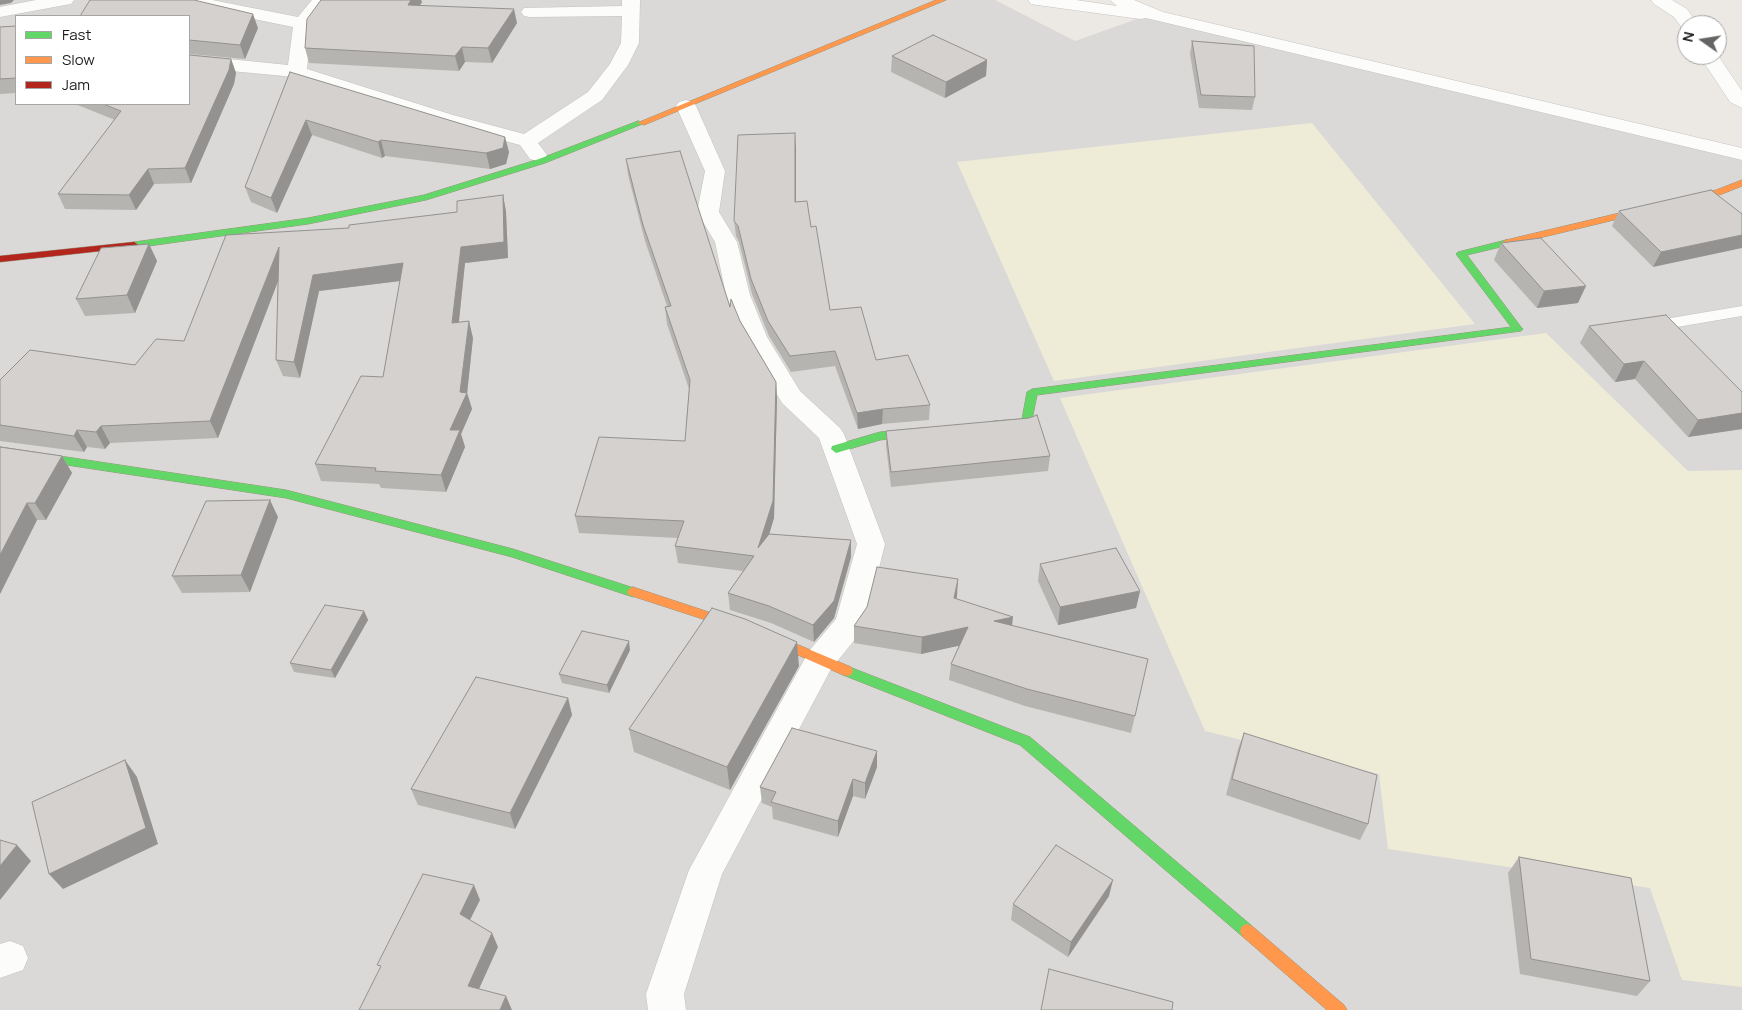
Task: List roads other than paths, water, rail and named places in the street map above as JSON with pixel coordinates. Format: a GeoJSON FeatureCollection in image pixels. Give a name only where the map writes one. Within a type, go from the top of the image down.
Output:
{"type":"FeatureCollection","features":[{"type":"Feature","properties":{"kind":"street"},"geometry":{"type":"LineString","coordinates":[[0,12],[65,0]]}},
{"type":"Feature","properties":{"kind":"street"},"geometry":{"type":"LineString","coordinates":[[165,0],[210,5],[302,23]]}},
{"type":"Feature","properties":{"kind":"street"},"geometry":{"type":"LineString","coordinates":[[297,72],[302,23],[321,0]]}},
{"type":"Feature","properties":{"kind":"street"},"geometry":{"type":"LineString","coordinates":[[0,259],[126,246],[308,221],[426,198],[542,161],[686,106],[942,0]]}},
{"type":"Feature","properties":{"kind":"street"},"geometry":{"type":"LineString","coordinates":[[1037,0],[1158,16],[1742,154]]}},
{"type":"Feature","properties":{"kind":"street"},"geometry":{"type":"LineString","coordinates":[[1119,0],[1158,16]]}},
{"type":"Feature","properties":{"kind":"street"},"geometry":{"type":"LineString","coordinates":[[1660,0],[1682,15]]}},
{"type":"Feature","properties":{"kind":"street"},"geometry":{"type":"LineString","coordinates":[[527,141],[595,96],[619,65],[630,43],[630,6],[530,12]]}},
{"type":"Feature","properties":{"kind":"street"},"geometry":{"type":"LineString","coordinates":[[190,61],[297,72],[437,116],[527,141],[542,161]]}},
{"type":"Feature","properties":{"kind":"street"},"geometry":{"type":"LineString","coordinates":[[1715,65],[1737,98],[1742,102]]}},
{"type":"Feature","properties":{"kind":"street"},"geometry":{"type":"LineString","coordinates":[[667,1010],[665,994],[706,870],[820,660],[850,624],[871,544],[831,434],[791,398],[755,337],[738,295],[726,242],[708,212],[715,171],[686,106]]}},
{"type":"Feature","properties":{"kind":"street"},"geometry":{"type":"LineString","coordinates":[[978,427],[1027,422],[1032,392],[1518,329],[1461,254],[1720,192],[1742,183]]}},
{"type":"Feature","properties":{"kind":"street"},"geometry":{"type":"LineString","coordinates":[[836,449],[880,436],[939,430]]}},
{"type":"Feature","properties":{"kind":"street"},"geometry":{"type":"LineString","coordinates":[[0,451],[286,494],[513,553],[759,633],[820,660],[1025,740],[1335,1007]]}},
{"type":"Feature","properties":{"kind":"lane"},"geometry":{"type":"LineString","coordinates":[[1665,324],[1742,311]]}}]}
